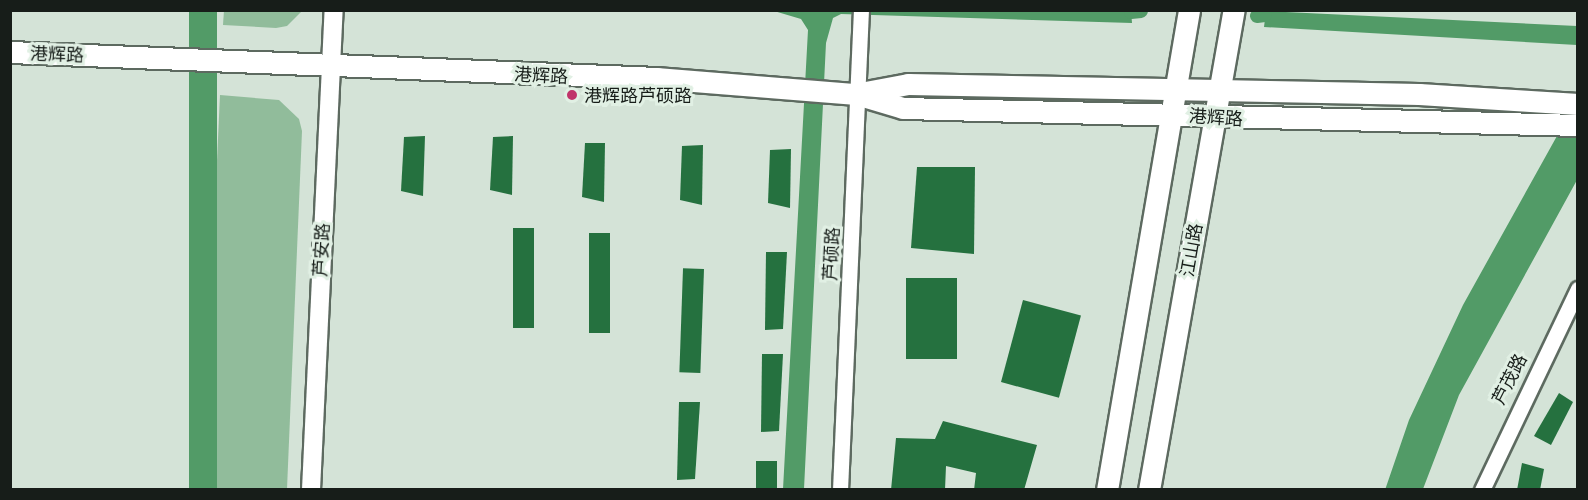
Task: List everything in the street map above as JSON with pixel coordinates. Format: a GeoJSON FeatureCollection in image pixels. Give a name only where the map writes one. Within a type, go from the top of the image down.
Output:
{"type":"FeatureCollection","features":[{"type":"Feature","properties":{"kind":"main road"},"geometry":{"type":"LineString","coordinates":[[1107,489],[1189,10]]}},
{"type":"Feature","properties":{"kind":"main road","name":"江山路"},"geometry":{"type":"LineString","coordinates":[[1149,489],[1234,10]]}},
{"type":"Feature","properties":{"kind":"main road","name":"港辉路"},"geometry":{"type":"LineString","coordinates":[[10,52],[332,64],[828,90],[856,94],[903,108],[1170,114],[1215,118],[1578,125]]}},
{"type":"Feature","properties":{"kind":"main road","name":"港辉路"},"geometry":{"type":"LineString","coordinates":[[856,94],[908,84],[1220,90],[1578,104]]}},
{"type":"Feature","properties":{"kind":"street","name":"芦安路"},"geometry":{"type":"LineString","coordinates":[[310,489],[334,10]]}},
{"type":"Feature","properties":{"kind":"street","name":"芦硕路"},"geometry":{"type":"LineString","coordinates":[[840,489],[861,15]]}},
{"type":"Feature","properties":{"kind":"street","name":"芦茂路"},"geometry":{"type":"LineString","coordinates":[[1482,489],[1578,289]]}},
{"type":"Feature","properties":{"kind":"shaded area"},"geometry":{"type":"Polygon","coordinates":[[[224,10],[302,11],[287,26],[276,28],[223,25],[224,10]]]}},
{"type":"Feature","properties":{"kind":"shaded area"},"geometry":{"type":"Polygon","coordinates":[[[1131,10],[1132,23],[841,14],[833,18],[826,43],[804,489],[783,489],[808,30],[801,19],[774,11],[1131,10]]]}},
{"type":"Feature","properties":{"kind":"shaded area"},"geometry":{"type":"Polygon","coordinates":[[[189,11],[217,11],[217,490],[189,490],[189,11]]]}},
{"type":"Feature","properties":{"kind":"shaded area"},"geometry":{"type":"Polygon","coordinates":[[[1266,11],[1577,26],[1577,45],[1264,27],[1266,11]]]}},
{"type":"Feature","properties":{"kind":"shaded area"},"geometry":{"type":"Polygon","coordinates":[[[220,95],[279,100],[299,119],[302,131],[287,489],[202,489],[220,95]]]}},
{"type":"Feature","properties":{"kind":"shaded area"},"geometry":{"type":"Polygon","coordinates":[[[1577,100],[1577,180],[1459,395],[1423,489],[1385,490],[1409,420],[1463,305],[1577,100]]]}},
{"type":"Feature","properties":{"kind":"building"},"geometry":{"type":"Polygon","coordinates":[[[425,136],[423,196],[401,191],[404,137],[425,136]]]}},
{"type":"Feature","properties":{"kind":"building"},"geometry":{"type":"Polygon","coordinates":[[[513,136],[512,195],[490,190],[493,137],[513,136]]]}},
{"type":"Feature","properties":{"kind":"building"},"geometry":{"type":"Polygon","coordinates":[[[585,143],[605,143],[604,202],[582,197],[585,143]]]}},
{"type":"Feature","properties":{"kind":"building"},"geometry":{"type":"Polygon","coordinates":[[[703,145],[702,205],[680,200],[682,146],[703,145]]]}},
{"type":"Feature","properties":{"kind":"building"},"geometry":{"type":"Polygon","coordinates":[[[791,149],[790,208],[768,203],[770,150],[791,149]]]}},
{"type":"Feature","properties":{"kind":"building"},"geometry":{"type":"Polygon","coordinates":[[[917,167],[975,167],[974,254],[911,248],[917,167]]]}},
{"type":"Feature","properties":{"kind":"building"},"geometry":{"type":"Polygon","coordinates":[[[513,228],[534,228],[534,328],[513,328],[513,228]]]}},
{"type":"Feature","properties":{"kind":"building"},"geometry":{"type":"Polygon","coordinates":[[[589,233],[610,233],[610,333],[589,333],[589,233]]]}},
{"type":"Feature","properties":{"kind":"building"},"geometry":{"type":"Polygon","coordinates":[[[766,252],[787,252],[783,329],[765,330],[766,252]]]}},
{"type":"Feature","properties":{"kind":"building"},"geometry":{"type":"Polygon","coordinates":[[[683,268],[704,269],[700,373],[679,372],[683,268]]]}},
{"type":"Feature","properties":{"kind":"building"},"geometry":{"type":"Polygon","coordinates":[[[906,278],[957,278],[957,359],[906,359],[906,278]]]}},
{"type":"Feature","properties":{"kind":"building"},"geometry":{"type":"Polygon","coordinates":[[[1023,300],[1081,316],[1059,398],[1001,382],[1023,300]]]}},
{"type":"Feature","properties":{"kind":"building"},"geometry":{"type":"Polygon","coordinates":[[[762,354],[783,354],[779,431],[761,432],[762,354]]]}},
{"type":"Feature","properties":{"kind":"building"},"geometry":{"type":"Polygon","coordinates":[[[1559,393],[1573,402],[1551,445],[1534,436],[1559,393]]]}},
{"type":"Feature","properties":{"kind":"building"},"geometry":{"type":"Polygon","coordinates":[[[679,402],[700,402],[695,479],[677,480],[679,402]]]}},
{"type":"Feature","properties":{"kind":"building"},"geometry":{"type":"Polygon","coordinates":[[[943,421],[1037,445],[1024,490],[974,490],[976,473],[946,466],[945,490],[891,490],[896,438],[935,439],[943,421]]]}},
{"type":"Feature","properties":{"kind":"building"},"geometry":{"type":"Polygon","coordinates":[[[756,461],[777,461],[777,490],[756,490],[756,461]]]}},
{"type":"Feature","properties":{"kind":"building"},"geometry":{"type":"Polygon","coordinates":[[[1522,463],[1544,469],[1540,490],[1517,490],[1522,463]]]}},
{"type":"Feature","properties":{"kind":"waterway"},"geometry":{"type":"LineString","coordinates":[[1131,12],[1141,11]]}},
{"type":"Feature","properties":{"kind":"waterway"},"geometry":{"type":"LineString","coordinates":[[1257,16],[1265,15]]}},
{"type":"Feature","properties":{"kind":"place","name":"港辉路芦硕路"},"geometry":{"type":"Point","coordinates":[572,95]}}]}
